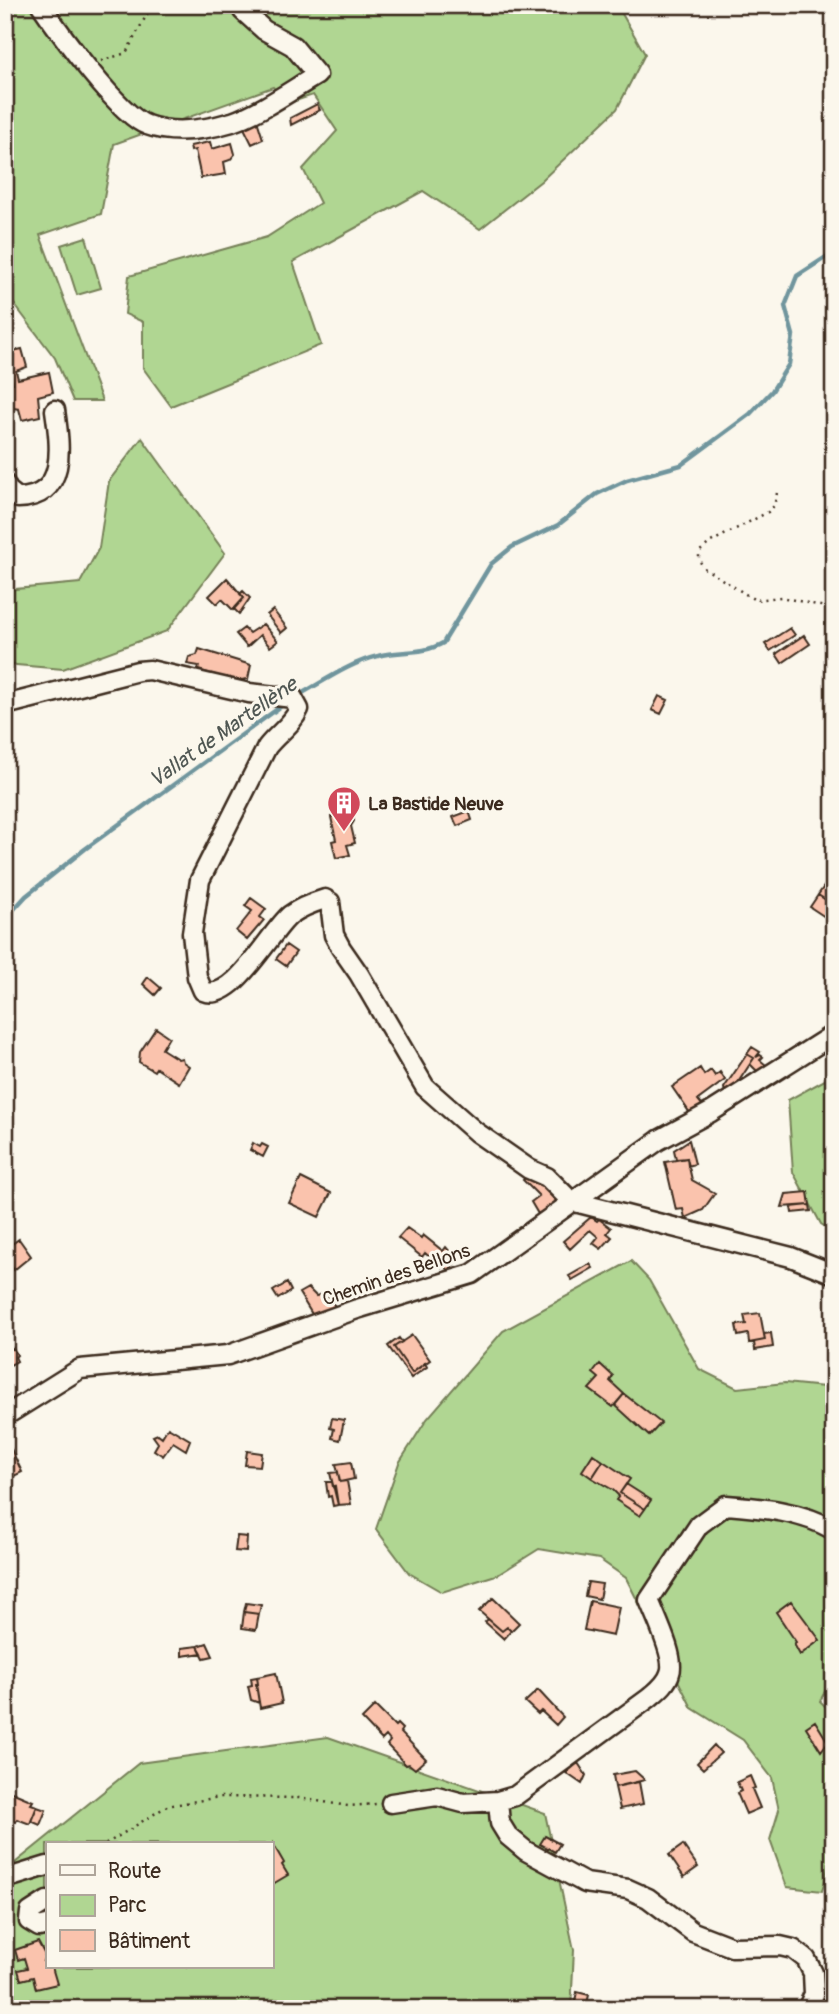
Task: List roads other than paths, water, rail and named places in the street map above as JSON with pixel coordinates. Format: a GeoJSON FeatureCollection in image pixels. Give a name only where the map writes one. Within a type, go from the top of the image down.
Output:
{"type":"FeatureCollection","features":[{"type":"Feature","properties":{"kind":"street"},"geometry":{"type":"LineString","coordinates":[[41,5],[125,112],[146,125],[198,131],[234,121],[317,75],[293,47],[264,30],[243,11],[243,5]]}},
{"type":"Feature","properties":{"kind":"street"},"geometry":{"type":"LineString","coordinates":[[5,484],[18,498],[31,498],[44,491],[55,475],[60,455],[55,410]]}},
{"type":"Feature","properties":{"kind":"street"},"geometry":{"type":"LineString","coordinates":[[5,705],[150,670],[249,693],[293,698],[299,709],[295,718],[277,733],[267,747],[200,880],[192,933],[197,977],[203,991],[217,993],[228,987],[244,972],[292,914],[307,904],[325,899],[330,902],[334,935],[425,1087],[475,1132],[547,1178],[571,1201],[791,1257],[834,1275]]}},
{"type":"Feature","properties":{"kind":"street","name":"Chemin des Bellons"},"geometry":{"type":"LineString","coordinates":[[5,1416],[80,1369],[228,1356],[357,1309],[472,1274],[659,1140],[711,1112],[832,1032]]}},
{"type":"Feature","properties":{"kind":"street"},"geometry":{"type":"LineString","coordinates":[[391,1803],[437,1796],[463,1803],[498,1801],[514,1796],[666,1683],[672,1671],[669,1655],[649,1600],[699,1525],[726,1504],[777,1510],[821,1523],[834,1530]]}},
{"type":"Feature","properties":{"kind":"street"},"geometry":{"type":"LineString","coordinates":[[498,1801],[500,1823],[508,1836],[526,1851],[584,1883],[628,1889],[648,1898],[693,1932],[733,1947],[780,1946],[793,1949],[807,1959],[813,1973],[814,1994],[807,2009]]}},
{"type":"Feature","properties":{"kind":"street"},"geometry":{"type":"LineString","coordinates":[[5,1879],[46,1866]]}},
{"type":"Feature","properties":{"kind":"street"},"geometry":{"type":"LineString","coordinates":[[46,1902],[30,1912],[29,1921],[39,1927],[46,1925]]}},
{"type":"Feature","properties":{"kind":"waterway","name":"Vallat de Martellène"},"geometry":{"type":"LineString","coordinates":[[297,696],[367,659],[419,651],[443,643],[491,564],[512,547],[558,525],[597,494],[627,480],[681,465],[750,414],[772,391],[789,364],[793,335],[785,306],[797,276],[834,252]]}},
{"type":"Feature","properties":{"kind":"waterway","name":"Vallat de Martellène"},"geometry":{"type":"LineString","coordinates":[[5,919],[26,896],[85,849],[287,702]]}},
{"type":"Feature","properties":{"kind":"place","name":"La Bastide Neuve"},"geometry":{"type":"Point","coordinates":[344,833]}}]}
